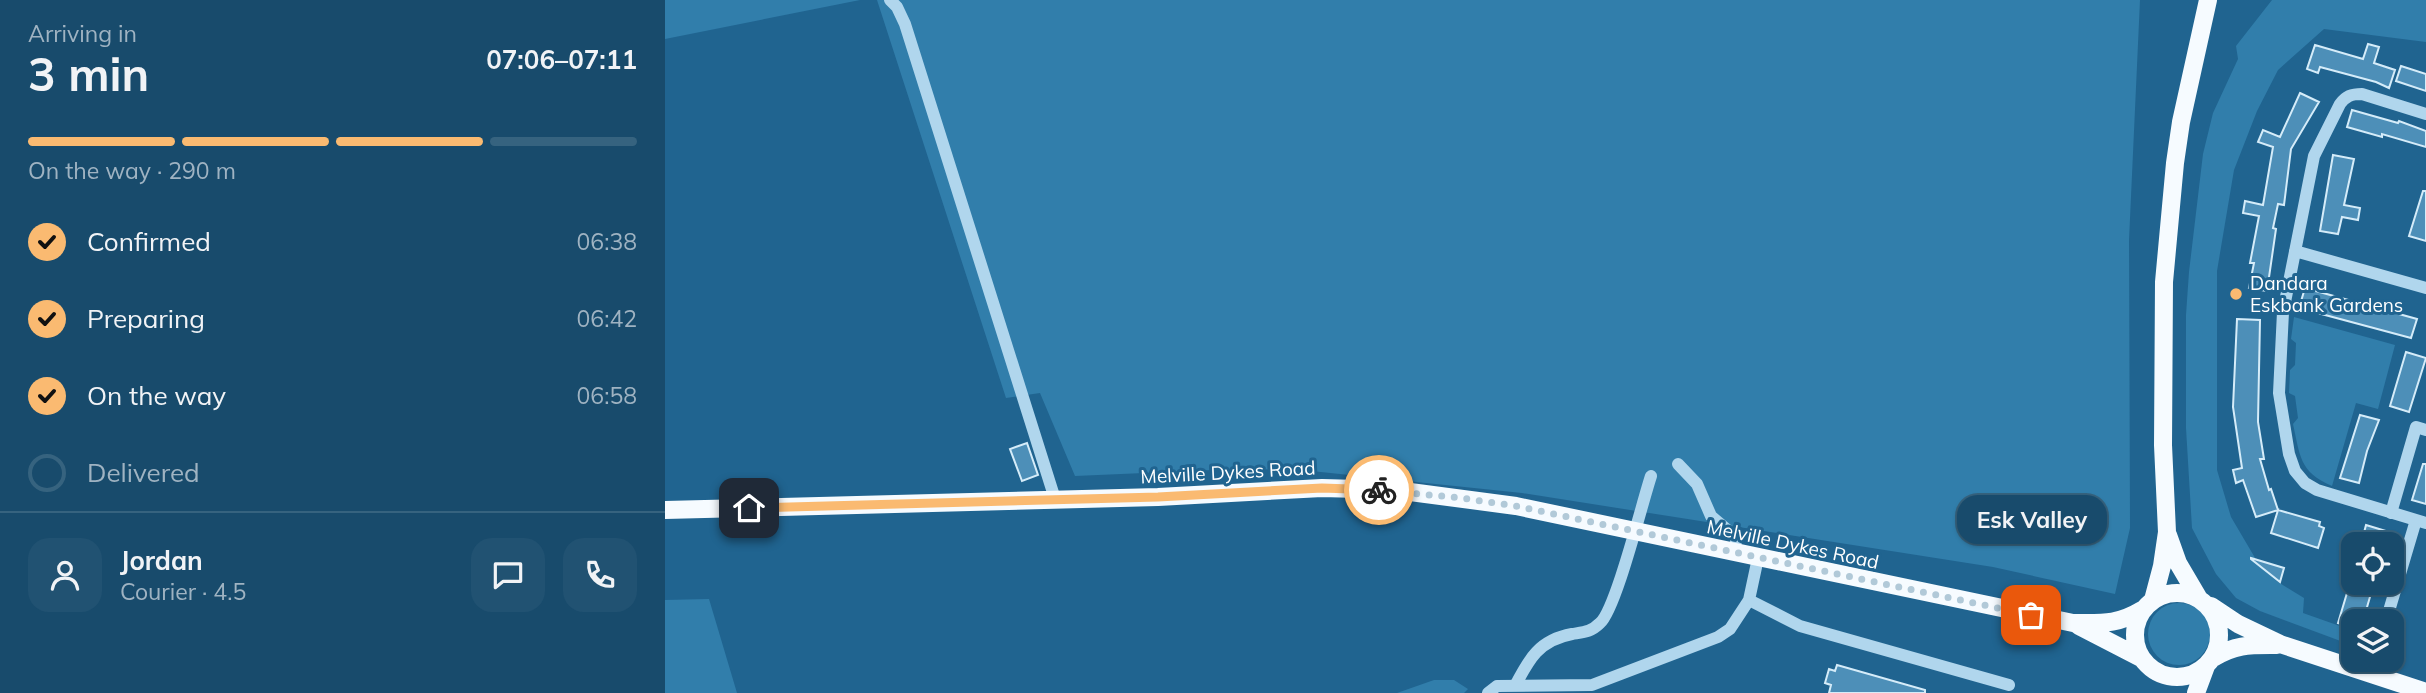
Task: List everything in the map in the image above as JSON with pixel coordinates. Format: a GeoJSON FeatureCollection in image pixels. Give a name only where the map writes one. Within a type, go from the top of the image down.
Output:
{"type":"FeatureCollection","features":[{"type":"Feature","properties":{"kind":"main road"},"geometry":{"type":"LineString","coordinates":[[2166,693],[2146,663],[2135,642],[2135,634],[2136,625],[2148,605],[2162,566],[2167,532],[2164,282],[2175,163],[2209,0]]}},
{"type":"Feature","properties":{"kind":"main road","name":"Melville Dykes Road"},"geometry":{"type":"LineString","coordinates":[[665,510],[1158,497],[1322,488],[1395,490],[1516,506],[2073,623],[2111,624],[2126,620],[2148,605]]}},
{"type":"Feature","properties":{"kind":"main road"},"geometry":{"type":"LineString","coordinates":[[2167,532],[2178,563],[2215,614],[2220,636],[2196,693]]}},
{"type":"Feature","properties":{"kind":"main road"},"geometry":{"type":"LineString","coordinates":[[2148,605],[2175,592],[2203,601],[2238,624],[2280,645],[2341,659]]}},
{"type":"Feature","properties":{"kind":"main road","name":"Melville Dykes Road"},"geometry":{"type":"LineString","coordinates":[[2073,623],[2146,663]]}},
{"type":"Feature","properties":{"kind":"main road"},"geometry":{"type":"LineString","coordinates":[[2146,663],[2164,676],[2179,677],[2194,674],[2229,649],[2243,645],[2280,645]]}},
{"type":"Feature","properties":{"kind":"main road"},"geometry":{"type":"LineString","coordinates":[[2384,672],[2426,692]]}},
{"type":"Feature","properties":{"kind":"street"},"geometry":{"type":"LineString","coordinates":[[890,0],[897,8],[911,44],[1055,499]]}},
{"type":"Feature","properties":{"kind":"street"},"geometry":{"type":"LineString","coordinates":[[2390,609],[2421,522],[2317,490],[2305,483],[2295,471],[2289,454],[2280,404],[2283,312],[2314,156],[2340,104],[2346,97],[2362,94],[2426,114]]}},
{"type":"Feature","properties":{"kind":"street"},"geometry":{"type":"LineString","coordinates":[[2295,251],[2426,288]]}},
{"type":"Feature","properties":{"kind":"street"},"geometry":{"type":"LineString","coordinates":[[2391,513],[2416,427],[2426,430]]}},
{"type":"Feature","properties":{"kind":"street"},"geometry":{"type":"LineString","coordinates":[[1678,464],[1697,484],[1711,516],[1737,538],[1733,553]]}},
{"type":"Feature","properties":{"kind":"street"},"geometry":{"type":"LineString","coordinates":[[1515,686],[1531,656],[1544,645],[1556,639],[1588,632],[1604,620],[1611,606],[1651,476]]}},
{"type":"Feature","properties":{"kind":"street"},"geometry":{"type":"LineString","coordinates":[[1488,693],[1497,686],[1592,685],[1718,637],[1730,629],[1749,600],[1758,558]]}},
{"type":"Feature","properties":{"kind":"street"},"geometry":{"type":"LineString","coordinates":[[1749,600],[1800,626],[2000,687]]}},
{"type":"Feature","properties":{"kind":"shaded area"},"geometry":{"type":"Polygon","coordinates":[[[665,0],[860,0],[665,39],[665,0]]]}},
{"type":"Feature","properties":{"kind":"shaded area"},"geometry":{"type":"Polygon","coordinates":[[[877,0],[2140,0],[2129,240],[2130,528],[2115,594],[1993,567],[1522,493],[1292,469],[1075,476],[1040,393],[1006,398],[877,0]]]}},
{"type":"Feature","properties":{"kind":"shaded area"},"geometry":{"type":"Polygon","coordinates":[[[2272,0],[2426,0],[2426,42],[2324,29],[2278,70],[2257,111],[2234,170],[2217,271],[2217,470],[2231,517],[2261,568],[2304,598],[2303,613],[2341,626],[2341,641],[2260,611],[2236,598],[2216,574],[2192,528],[2186,428],[2186,315],[2189,272],[2203,154],[2213,113],[2238,59],[2236,46],[2272,0]]]}},
{"type":"Feature","properties":{"kind":"shaded area"},"geometry":{"type":"Polygon","coordinates":[[[2294,317],[2395,345],[2378,409],[2356,403],[2332,486],[2321,481],[2307,468],[2297,445],[2293,424],[2298,418],[2295,396],[2289,393],[2290,370],[2295,365],[2296,343],[2291,339],[2294,317]]]}},
{"type":"Feature","properties":{"kind":"shaded area"},"geometry":{"type":"Polygon","coordinates":[[[709,599],[737,693],[665,693],[665,600],[709,599]]]}},
{"type":"Feature","properties":{"kind":"shaded area"},"geometry":{"type":"Polygon","coordinates":[[[2179,603],[2201,612],[2210,634],[2201,656],[2179,665],[2157,656],[2148,634],[2157,612],[2179,603]]]}},
{"type":"Feature","properties":{"kind":"shaded area"},"geometry":{"type":"Polygon","coordinates":[[[1434,680],[1454,680],[1468,689],[1464,693],[1397,693],[1434,680]]]}},
{"type":"Feature","properties":{"kind":"building"},"geometry":{"type":"Polygon","coordinates":[[[2368,44],[2379,47],[2374,63],[2395,70],[2389,88],[2320,67],[2318,73],[2307,69],[2315,45],[2363,59],[2368,44]]]}},
{"type":"Feature","properties":{"kind":"building"},"geometry":{"type":"Polygon","coordinates":[[[2401,66],[2426,74],[2426,91],[2396,81],[2401,66]]]}},
{"type":"Feature","properties":{"kind":"building"},"geometry":{"type":"Polygon","coordinates":[[[2300,93],[2319,102],[2291,149],[2284,205],[2278,204],[2273,228],[2276,229],[2267,291],[2249,288],[2254,263],[2250,263],[2259,216],[2243,213],[2245,201],[2263,205],[2273,147],[2258,142],[2263,130],[2280,137],[2300,93]]]}},
{"type":"Feature","properties":{"kind":"building"},"geometry":{"type":"Polygon","coordinates":[[[2352,110],[2398,123],[2399,121],[2426,131],[2426,147],[2347,127],[2352,110]]]}},
{"type":"Feature","properties":{"kind":"building"},"geometry":{"type":"Polygon","coordinates":[[[2333,155],[2354,159],[2344,205],[2360,208],[2358,220],[2342,217],[2338,234],[2320,231],[2333,155]]]}},
{"type":"Feature","properties":{"kind":"building"},"geometry":{"type":"Polygon","coordinates":[[[2423,191],[2426,191],[2426,241],[2409,236],[2423,191]]]}},
{"type":"Feature","properties":{"kind":"building"},"geometry":{"type":"Polygon","coordinates":[[[2305,288],[2417,319],[2411,338],[2299,308],[2305,288]]]}},
{"type":"Feature","properties":{"kind":"building"},"geometry":{"type":"Polygon","coordinates":[[[2237,319],[2260,320],[2258,422],[2264,459],[2260,459],[2278,510],[2256,517],[2243,480],[2236,483],[2233,470],[2242,468],[2233,407],[2237,319]]]}},
{"type":"Feature","properties":{"kind":"building"},"geometry":{"type":"Polygon","coordinates":[[[2406,352],[2426,358],[2409,412],[2390,406],[2406,352]]]}},
{"type":"Feature","properties":{"kind":"building"},"geometry":{"type":"Polygon","coordinates":[[[2360,415],[2379,420],[2359,483],[2340,478],[2360,415]]]}},
{"type":"Feature","properties":{"kind":"building"},"geometry":{"type":"Polygon","coordinates":[[[1027,443],[1038,475],[1022,481],[1010,449],[1027,443]]]}},
{"type":"Feature","properties":{"kind":"building"},"geometry":{"type":"Polygon","coordinates":[[[2423,464],[2426,464],[2426,504],[2412,500],[2423,464]]]}},
{"type":"Feature","properties":{"kind":"building"},"geometry":{"type":"Polygon","coordinates":[[[2278,510],[2320,522],[2319,526],[2324,528],[2318,548],[2271,533],[2278,510]]]}},
{"type":"Feature","properties":{"kind":"building"},"geometry":{"type":"Polygon","coordinates":[[[2366,525],[2389,532],[2364,532],[2366,525]]]}},
{"type":"Feature","properties":{"kind":"building"},"geometry":{"type":"Polygon","coordinates":[[[2251,559],[2284,568],[2280,582],[2251,559]]]}},
{"type":"Feature","properties":{"kind":"building"},"geometry":{"type":"Polygon","coordinates":[[[2346,595],[2371,595],[2366,609],[2342,609],[2346,595]]]}},
{"type":"Feature","properties":{"kind":"building"},"geometry":{"type":"Polygon","coordinates":[[[1837,665],[1925,690],[1925,693],[1829,693],[1831,685],[1825,683],[1829,669],[1835,671],[1837,665]]]}},
{"type":"Feature","properties":{"kind":"way so far"},"geometry":{"type":"LineString","coordinates":[[1379,490],[1516,506],[2031,615]]}},
{"type":"Feature","properties":{"kind":"place","name":"Dandara Eskbank Gardens"},"geometry":{"type":"Point","coordinates":[2236,294]}},
{"type":"Feature","properties":{"kind":"place","name":"Esk Valley"},"geometry":{"type":"Point","coordinates":[2031,615]}},
{"type":"Feature","properties":{"kind":"route"},"geometry":{"type":"LineString","coordinates":[[749,508],[1158,497],[1322,488],[1379,490]]}}]}
